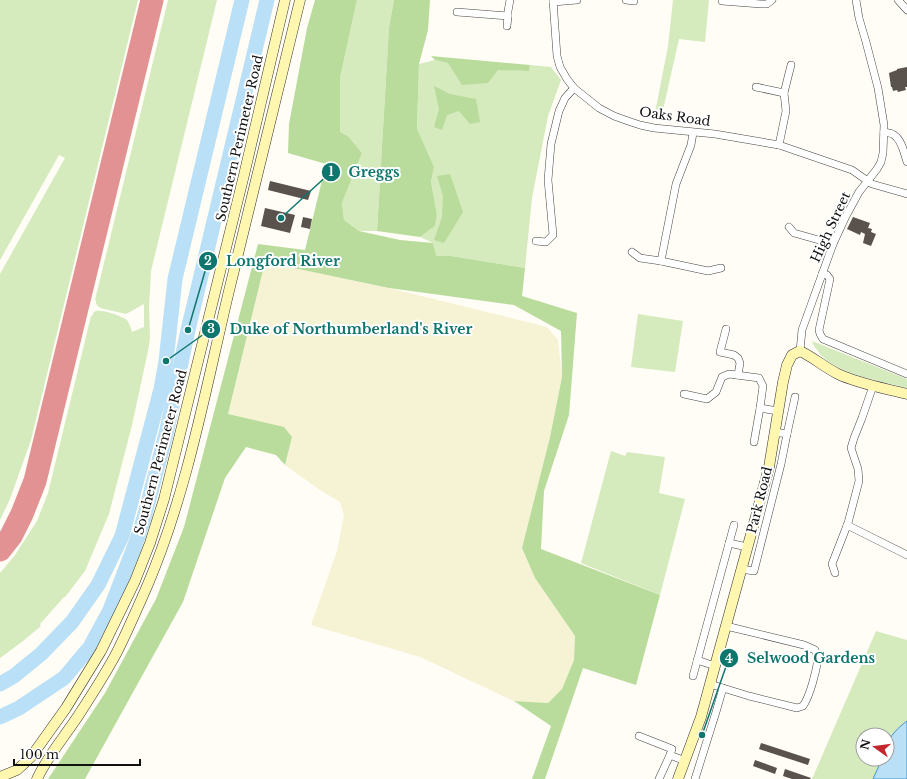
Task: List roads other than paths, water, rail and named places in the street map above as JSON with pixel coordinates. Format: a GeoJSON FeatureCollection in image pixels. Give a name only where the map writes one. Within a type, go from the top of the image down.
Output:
{"type":"FeatureCollection","features":[{"type":"Feature","properties":{"kind":"street","name":"Southern Perimeter Road"},"geometry":{"type":"LineString","coordinates":[[0,777],[17,770],[31,757],[66,708],[101,651],[135,580],[150,543],[166,492],[244,175],[285,0]]}},
{"type":"Feature","properties":{"kind":"street","name":"Southern Perimeter Road"},"geometry":{"type":"LineString","coordinates":[[37,779],[80,714],[116,653],[149,583],[172,518],[204,397],[300,0]]}},
{"type":"Feature","properties":{"kind":"street"},"geometry":{"type":"LineString","coordinates":[[507,26],[510,0]]}},
{"type":"Feature","properties":{"kind":"street"},"geometry":{"type":"LineString","coordinates":[[553,1],[577,0]]}},
{"type":"Feature","properties":{"kind":"street"},"geometry":{"type":"LineString","coordinates":[[626,0],[634,1]]}},
{"type":"Feature","properties":{"kind":"street"},"geometry":{"type":"LineString","coordinates":[[722,0],[761,4],[767,4],[772,0]]}},
{"type":"Feature","properties":{"kind":"street","name":"High Street"},"geometry":{"type":"LineString","coordinates":[[800,351],[802,330],[833,244],[859,192],[878,169],[883,153],[884,132],[878,88],[858,18],[856,0]]}},
{"type":"Feature","properties":{"kind":"street"},"geometry":{"type":"LineString","coordinates":[[898,0],[907,10]]}},
{"type":"Feature","properties":{"kind":"street","name":"Oaks Road"},"geometry":{"type":"LineString","coordinates":[[553,1],[557,56],[560,67],[574,88],[599,108],[640,125],[654,128],[714,134],[779,145],[852,170],[872,184],[907,194]]}},
{"type":"Feature","properties":{"kind":"street"},"geometry":{"type":"LineString","coordinates":[[457,12],[508,16]]}},
{"type":"Feature","properties":{"kind":"street"},"geometry":{"type":"LineString","coordinates":[[779,145],[786,111],[784,93],[791,65]]}},
{"type":"Feature","properties":{"kind":"street"},"geometry":{"type":"LineString","coordinates":[[756,87],[784,93]]}},
{"type":"Feature","properties":{"kind":"street"},"geometry":{"type":"LineString","coordinates":[[536,241],[546,242],[553,235],[548,180],[551,144],[559,111],[565,98],[574,88]]}},
{"type":"Feature","properties":{"kind":"street"},"geometry":{"type":"LineString","coordinates":[[884,132],[894,134],[904,150],[907,162]]}},
{"type":"Feature","properties":{"kind":"street"},"geometry":{"type":"LineString","coordinates":[[661,261],[676,184],[690,145],[692,133]]}},
{"type":"Feature","properties":{"kind":"street"},"geometry":{"type":"LineString","coordinates":[[789,227],[794,233],[833,244]]}},
{"type":"Feature","properties":{"kind":"street"},"geometry":{"type":"LineString","coordinates":[[632,252],[640,258],[708,271],[721,268]]}},
{"type":"Feature","properties":{"kind":"street"},"geometry":{"type":"LineString","coordinates":[[822,274],[828,275],[830,279],[819,330],[823,339],[907,374]]}},
{"type":"Feature","properties":{"kind":"street"},"geometry":{"type":"LineString","coordinates":[[726,329],[720,352],[734,355],[738,358],[740,364],[738,375]]}},
{"type":"Feature","properties":{"kind":"street"},"geometry":{"type":"LineString","coordinates":[[800,351],[837,374],[853,381],[907,394]]}},
{"type":"Feature","properties":{"kind":"street","name":"Park Road"},"geometry":{"type":"LineString","coordinates":[[678,779],[701,717],[748,547],[769,467],[783,382],[792,355],[800,351]]}},
{"type":"Feature","properties":{"kind":"street"},"geometry":{"type":"LineString","coordinates":[[684,394],[707,399],[716,392],[722,377],[729,374],[759,378],[763,386],[754,442]]}},
{"type":"Feature","properties":{"kind":"street"},"geometry":{"type":"LineString","coordinates":[[835,573],[832,564],[847,525],[859,481],[858,469],[851,448],[873,386]]}},
{"type":"Feature","properties":{"kind":"street"},"geometry":{"type":"LineString","coordinates":[[774,432],[786,434],[795,397]]}},
{"type":"Feature","properties":{"kind":"street"},"geometry":{"type":"LineString","coordinates":[[760,408],[778,411]]}},
{"type":"Feature","properties":{"kind":"street","name":"Park Road"},"geometry":{"type":"LineString","coordinates":[[741,569],[754,571],[781,464],[786,434]]}},
{"type":"Feature","properties":{"kind":"street","name":"Park Road"},"geometry":{"type":"LineString","coordinates":[[693,676],[734,525]]}},
{"type":"Feature","properties":{"kind":"street"},"geometry":{"type":"LineString","coordinates":[[847,525],[907,555]]}},
{"type":"Feature","properties":{"kind":"street","name":"Park Road"},"geometry":{"type":"LineString","coordinates":[[729,543],[748,547]]}},
{"type":"Feature","properties":{"kind":"street"},"geometry":{"type":"LineString","coordinates":[[710,684],[797,708],[803,706],[808,695],[818,657],[815,650],[804,645],[726,626]]}},
{"type":"Feature","properties":{"kind":"street"},"geometry":{"type":"LineString","coordinates":[[697,660],[715,666]]}},
{"type":"Feature","properties":{"kind":"street"},"geometry":{"type":"LineString","coordinates":[[695,779],[723,688]]}},
{"type":"Feature","properties":{"kind":"street"},"geometry":{"type":"LineString","coordinates":[[640,736],[672,750],[659,779]]}},
{"type":"Feature","properties":{"kind":"street"},"geometry":{"type":"LineString","coordinates":[[670,755],[685,762]]}},
{"type":"Feature","properties":{"kind":"water"},"geometry":{"type":"Polygon","coordinates":[[[907,721],[907,779],[873,779],[878,767],[895,767],[895,732],[907,721]]]}},
{"type":"Feature","properties":{"kind":"waterway"},"geometry":{"type":"LineString","coordinates":[[0,684],[14,676],[41,654],[72,622],[98,585],[122,536],[161,389],[166,361],[175,279],[242,0]]}},
{"type":"Feature","properties":{"kind":"waterway"},"geometry":{"type":"LineString","coordinates":[[0,717],[19,708],[64,678],[90,647],[110,610],[135,545],[144,518],[166,434],[188,330],[267,0]]}},
{"type":"Feature","properties":{"kind":"place","name":"Greggs"},"geometry":{"type":"Point","coordinates":[281,218]}},
{"type":"Feature","properties":{"kind":"place","name":"Longford River"},"geometry":{"type":"Point","coordinates":[188,330]}},
{"type":"Feature","properties":{"kind":"place","name":"Duke of Northumberland's River"},"geometry":{"type":"Point","coordinates":[166,361]}},
{"type":"Feature","properties":{"kind":"place","name":"Selwood Gardens"},"geometry":{"type":"Point","coordinates":[702,735]}}]}
